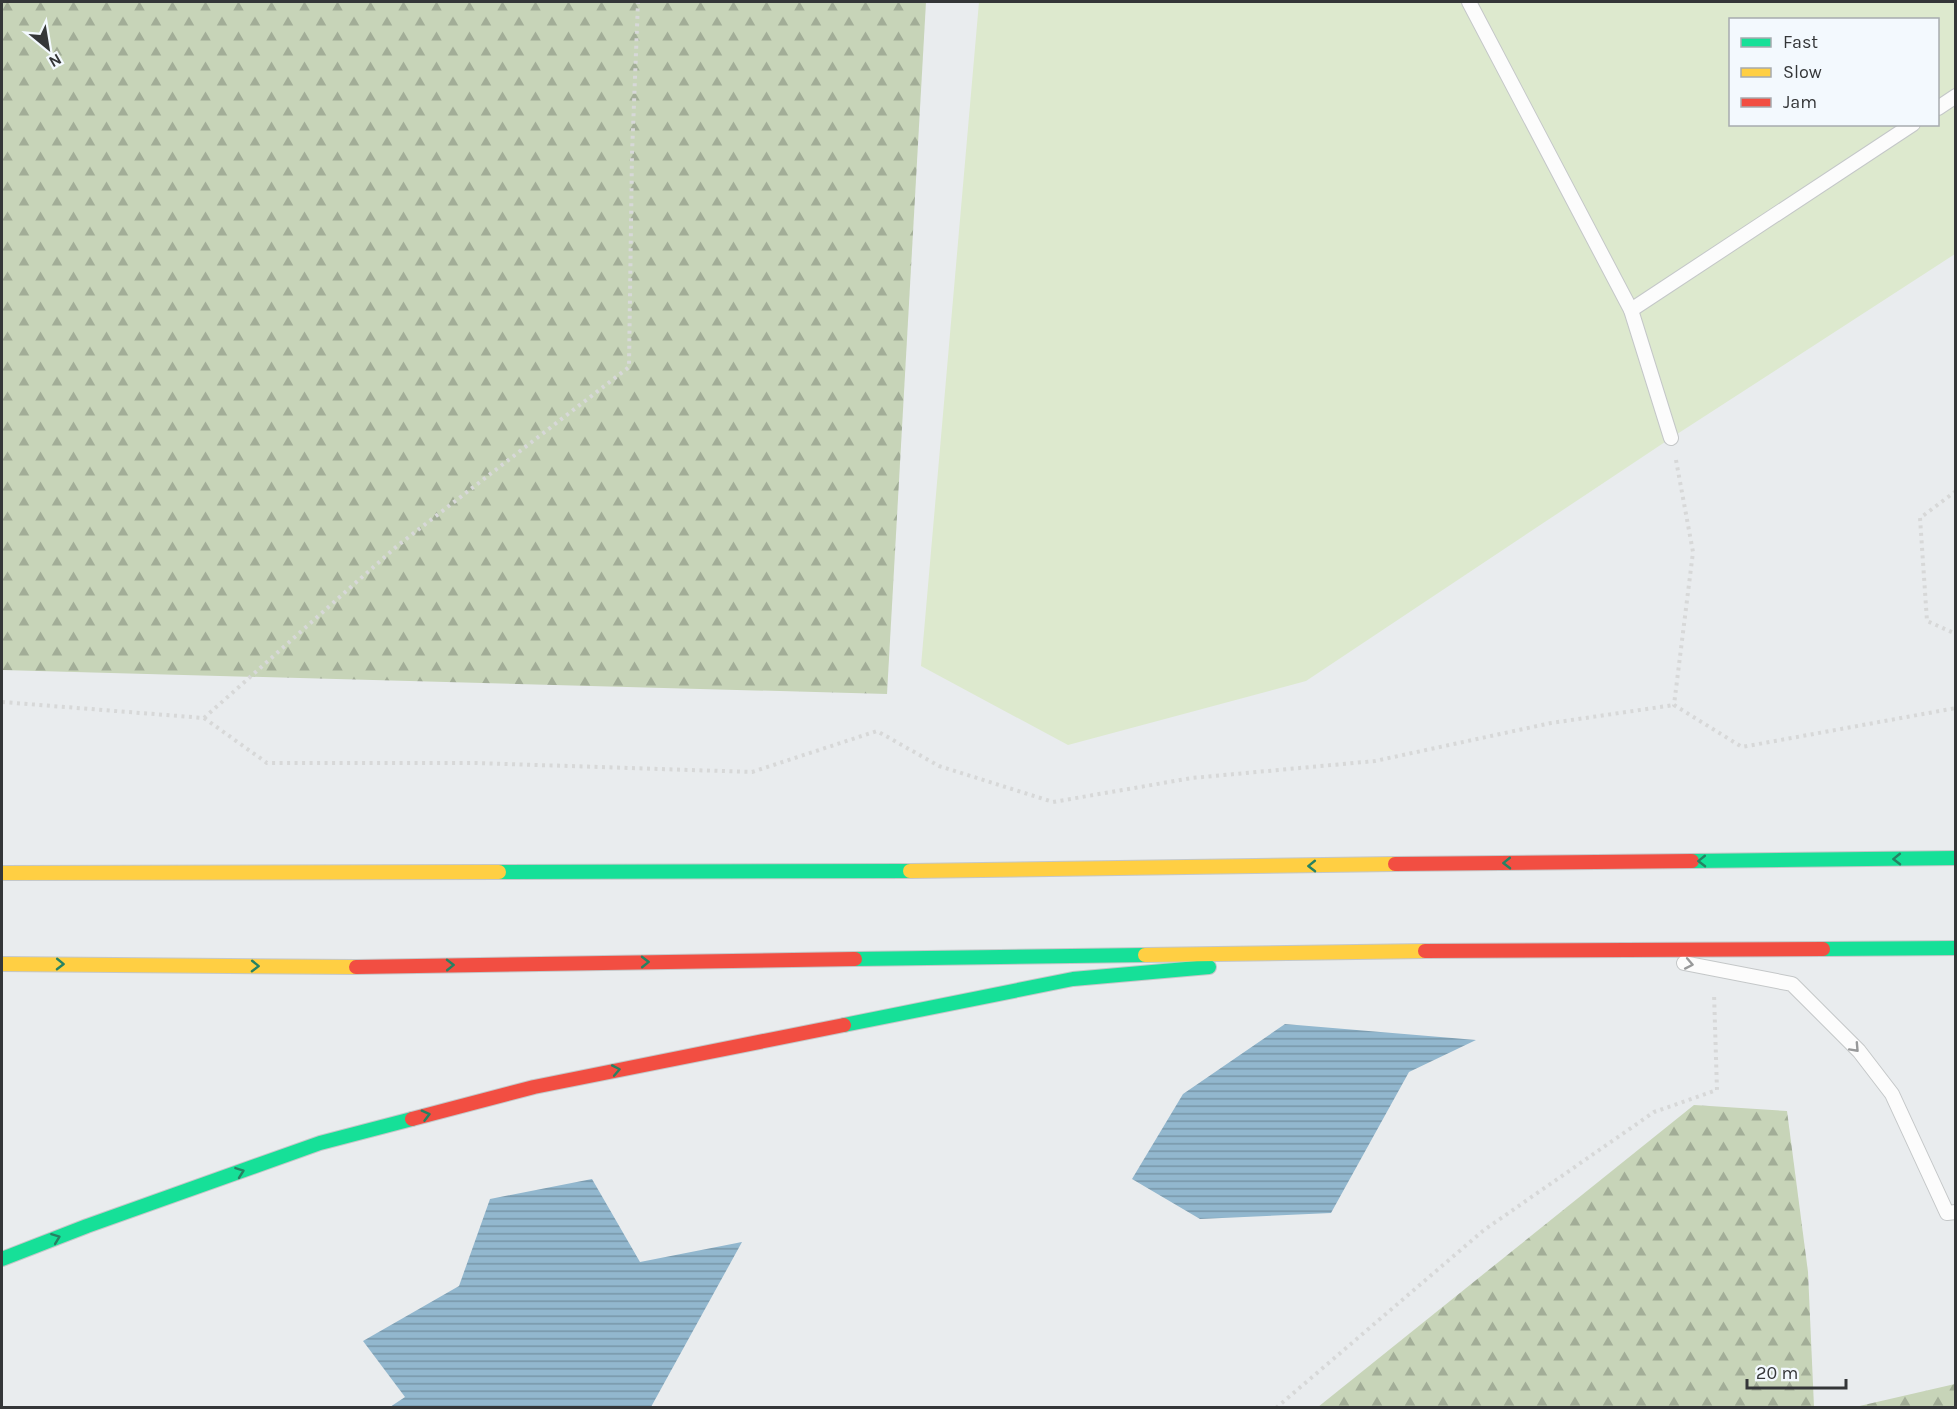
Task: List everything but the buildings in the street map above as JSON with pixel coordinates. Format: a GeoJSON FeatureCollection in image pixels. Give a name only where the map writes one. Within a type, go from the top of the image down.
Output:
{"type":"FeatureCollection","features":[{"type":"Feature","properties":{"kind":"main road"},"geometry":{"type":"LineString","coordinates":[[2,873],[1022,871],[1467,863],[1956,858]]}},
{"type":"Feature","properties":{"kind":"main road"},"geometry":{"type":"LineString","coordinates":[[2,964],[355,967],[1324,952],[1956,948]]}},
{"type":"Feature","properties":{"kind":"main road"},"geometry":{"type":"LineString","coordinates":[[2,1258],[320,1143],[534,1087],[1073,979],[1253,963],[1324,952]]}},
{"type":"Feature","properties":{"kind":"lane"},"geometry":{"type":"LineString","coordinates":[[1470,2],[1631,310],[1671,438]]}},
{"type":"Feature","properties":{"kind":"lane"},"geometry":{"type":"LineString","coordinates":[[1939,107],[1956,96]]}},
{"type":"Feature","properties":{"kind":"lane"},"geometry":{"type":"LineString","coordinates":[[1631,310],[1910,126]]}},
{"type":"Feature","properties":{"kind":"lane"},"geometry":{"type":"LineString","coordinates":[[1611,949],[1792,984],[1859,1051],[1892,1094],[1947,1212],[1956,1212]]}},
{"type":"Feature","properties":{"kind":"path"},"geometry":{"type":"LineString","coordinates":[[204,718],[397,546],[629,367],[632,153],[638,2]]}},
{"type":"Feature","properties":{"kind":"path"},"geometry":{"type":"LineString","coordinates":[[1671,438],[1693,552],[1674,705]]}},
{"type":"Feature","properties":{"kind":"path"},"geometry":{"type":"LineString","coordinates":[[1956,491],[1920,518],[1927,621],[1956,634]]}},
{"type":"Feature","properties":{"kind":"path"},"geometry":{"type":"LineString","coordinates":[[2,702],[204,718],[267,763],[477,763],[752,772],[877,731],[939,766],[1053,802],[1192,778],[1375,761],[1551,723],[1674,705],[1742,747],[1956,708]]}},
{"type":"Feature","properties":{"kind":"path"},"geometry":{"type":"LineString","coordinates":[[1276,1407],[1484,1230],[1654,1112],[1717,1090],[1714,969]]}},
{"type":"Feature","properties":{"kind":"green space"},"geometry":{"type":"Polygon","coordinates":[[[2,2],[926,2],[887,694],[2,670],[2,2]]]}},
{"type":"Feature","properties":{"kind":"green space"},"geometry":{"type":"Polygon","coordinates":[[[979,2],[1955,2],[1955,254],[1671,438],[1306,681],[1068,745],[921,666],[979,2]]]}},
{"type":"Feature","properties":{"kind":"green space"},"geometry":{"type":"Polygon","coordinates":[[[1694,1105],[1787,1111],[1808,1272],[1814,1407],[1318,1407],[1694,1105]]]}},
{"type":"Feature","properties":{"kind":"green space"},"geometry":{"type":"Polygon","coordinates":[[[1955,1384],[1955,1407],[1855,1407],[1955,1384]]]}},
{"type":"Feature","properties":{"kind":"water"},"geometry":{"type":"Polygon","coordinates":[[[1285,1024],[1476,1040],[1409,1072],[1331,1213],[1200,1219],[1132,1179],[1183,1094],[1285,1024]]]}},
{"type":"Feature","properties":{"kind":"water"},"geometry":{"type":"Polygon","coordinates":[[[592,1179],[640,1262],[742,1242],[651,1407],[390,1407],[405,1397],[363,1341],[459,1286],[490,1199],[592,1179]]]}},
{"type":"Feature","properties":{"kind":"traffic: fast"},"geometry":{"type":"LineString","coordinates":[[1692,861],[1956,858]]}},
{"type":"Feature","properties":{"kind":"traffic: fast"},"geometry":{"type":"LineString","coordinates":[[499,872],[910,871]]}},
{"type":"Feature","properties":{"kind":"traffic: fast"},"geometry":{"type":"LineString","coordinates":[[1823,949],[1956,948]]}},
{"type":"Feature","properties":{"kind":"traffic: fast"},"geometry":{"type":"LineString","coordinates":[[855,959],[1145,955]]}},
{"type":"Feature","properties":{"kind":"traffic: fast"},"geometry":{"type":"LineString","coordinates":[[844,1025],[1073,979],[1209,967]]}},
{"type":"Feature","properties":{"kind":"traffic: fast"},"geometry":{"type":"LineString","coordinates":[[2,1259],[87,1226],[320,1143],[412,1119]]}},
{"type":"Feature","properties":{"kind":"traffic: slow"},"geometry":{"type":"LineString","coordinates":[[910,871],[1395,864]]}},
{"type":"Feature","properties":{"kind":"traffic: slow"},"geometry":{"type":"LineString","coordinates":[[2,873],[499,872]]}},
{"type":"Feature","properties":{"kind":"traffic: slow"},"geometry":{"type":"LineString","coordinates":[[1145,955],[1425,951]]}},
{"type":"Feature","properties":{"kind":"traffic: slow"},"geometry":{"type":"LineString","coordinates":[[2,964],[356,967]]}},
{"type":"Feature","properties":{"kind":"traffic: jam"},"geometry":{"type":"LineString","coordinates":[[1395,864],[1692,861]]}},
{"type":"Feature","properties":{"kind":"traffic: jam"},"geometry":{"type":"LineString","coordinates":[[1425,951],[1823,949]]}},
{"type":"Feature","properties":{"kind":"traffic: jam"},"geometry":{"type":"LineString","coordinates":[[356,967],[855,959]]}},
{"type":"Feature","properties":{"kind":"traffic: jam"},"geometry":{"type":"LineString","coordinates":[[412,1119],[534,1087],[844,1025]]}}]}
